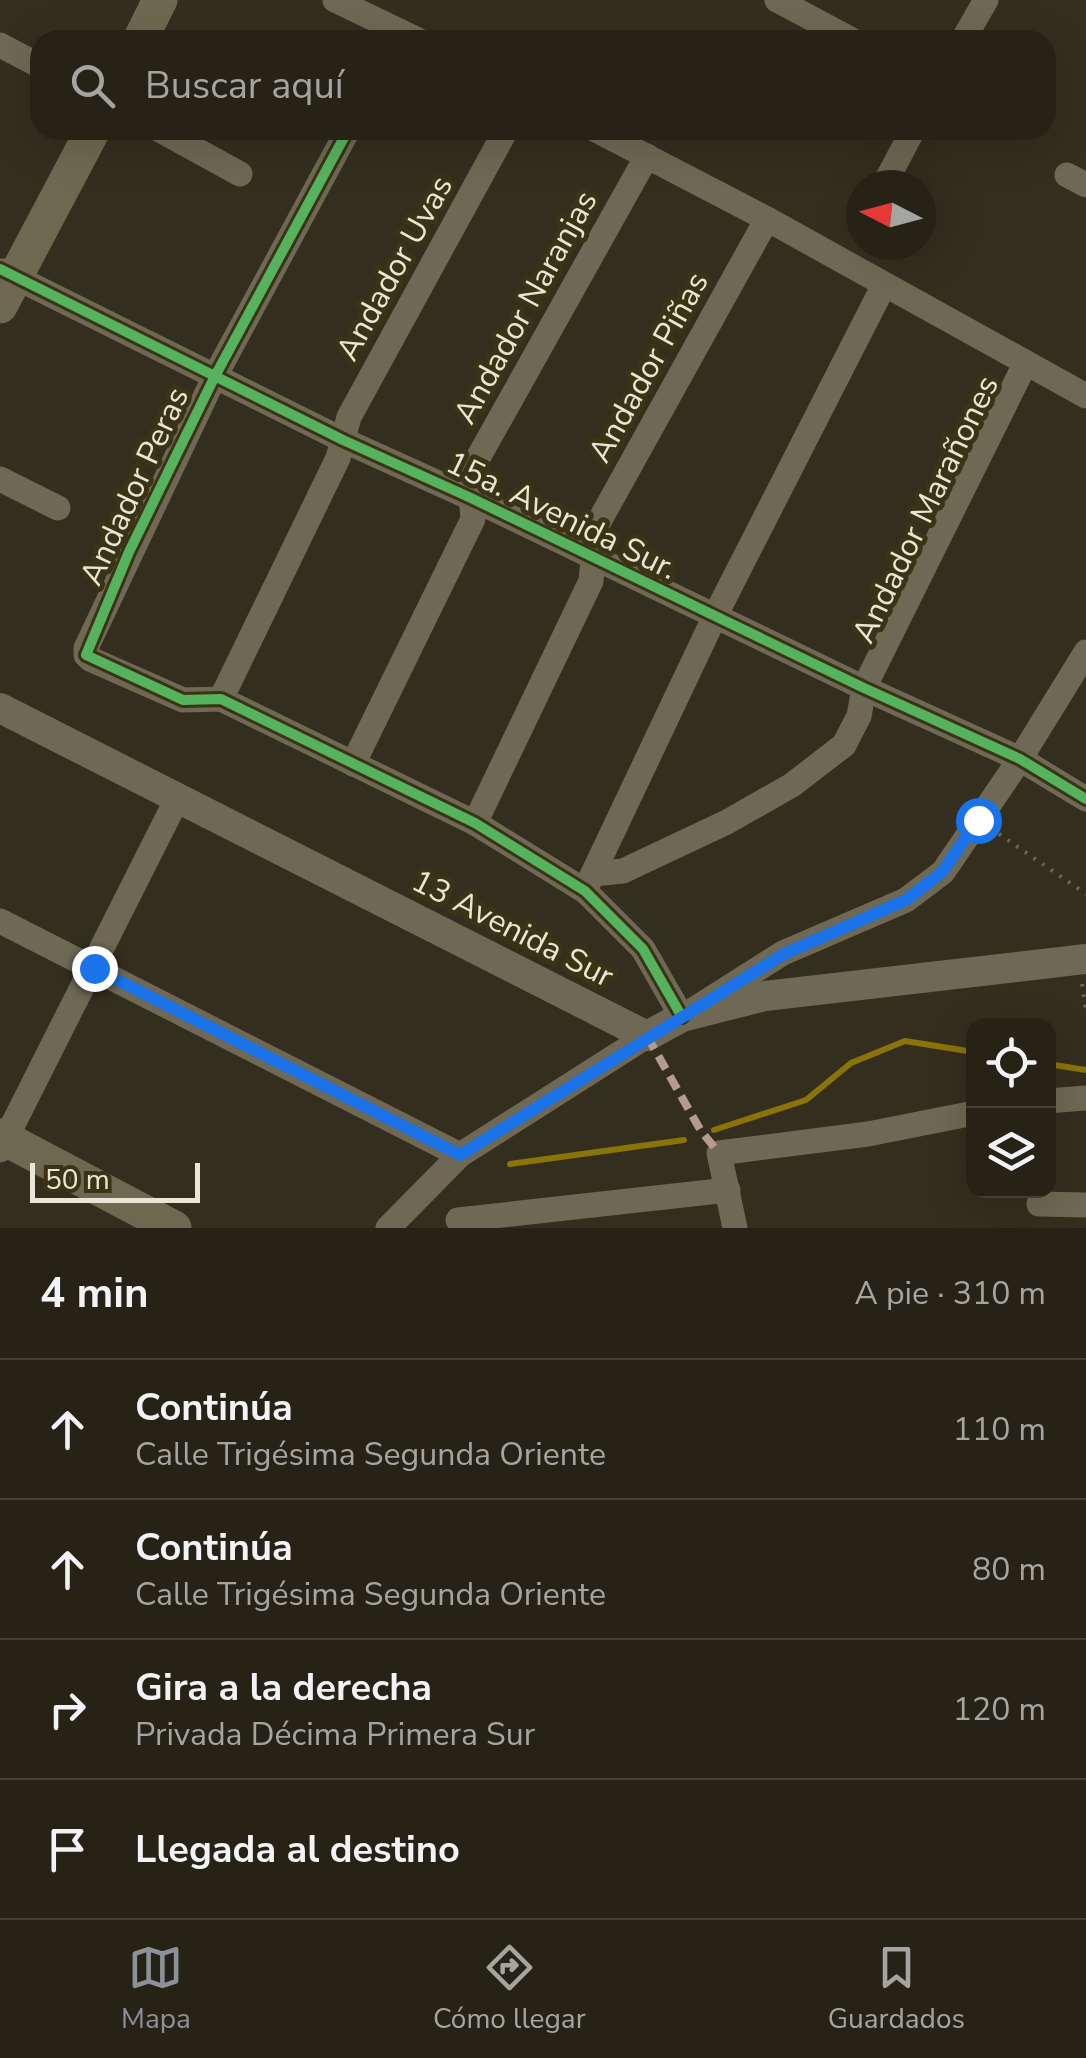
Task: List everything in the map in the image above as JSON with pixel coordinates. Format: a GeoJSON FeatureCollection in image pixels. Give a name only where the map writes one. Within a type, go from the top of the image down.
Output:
{"type":"FeatureCollection","features":[{"type":"Feature","properties":{"kind":"main road"},"geometry":{"type":"LineString","coordinates":[[145,30],[160,0]]}},
{"type":"Feature","properties":{"kind":"main road"},"geometry":{"type":"LineString","coordinates":[[5,284],[87,140]]}},
{"type":"Feature","properties":{"kind":"main road"},"geometry":{"type":"LineString","coordinates":[[2,1142],[174,1228]]}},
{"type":"Feature","properties":{"kind":"street"},"geometry":{"type":"LineString","coordinates":[[335,0],[393,30]]}},
{"type":"Feature","properties":{"kind":"street"},"geometry":{"type":"LineString","coordinates":[[776,0],[833,30]]}},
{"type":"Feature","properties":{"kind":"street"},"geometry":{"type":"LineString","coordinates":[[969,30],[986,0]]}},
{"type":"Feature","properties":{"kind":"street"},"geometry":{"type":"LineString","coordinates":[[0,45],[30,61]]}},
{"type":"Feature","properties":{"kind":"street"},"geometry":{"type":"LineString","coordinates":[[178,140],[240,174]]}},
{"type":"Feature","properties":{"kind":"street","name":"Andador Peras"},"geometry":{"type":"LineString","coordinates":[[221,699],[183,700],[86,655],[129,552],[214,378],[343,140]]}},
{"type":"Feature","properties":{"kind":"street","name":"Andador Uvas"},"geometry":{"type":"LineString","coordinates":[[221,699],[338,458],[349,417],[501,140]]}},
{"type":"Feature","properties":{"kind":"street"},"geometry":{"type":"LineString","coordinates":[[616,140],[1086,396]]}},
{"type":"Feature","properties":{"kind":"street"},"geometry":{"type":"LineString","coordinates":[[892,170],[908,140]]}},
{"type":"Feature","properties":{"kind":"street","name":"Andador Naranjas"},"geometry":{"type":"LineString","coordinates":[[353,764],[472,519],[469,474],[647,156]]}},
{"type":"Feature","properties":{"kind":"street","name":"Andador Piñas"},"geometry":{"type":"LineString","coordinates":[[475,823],[590,581],[596,527],[767,220]]}},
{"type":"Feature","properties":{"kind":"street","name":"15a. Avenida Sur."},"geometry":{"type":"LineString","coordinates":[[5,284],[472,498],[864,688],[1020,758],[1086,799]]}},
{"type":"Feature","properties":{"kind":"street"},"geometry":{"type":"LineString","coordinates":[[589,882],[715,616],[884,285]]}},
{"type":"Feature","properties":{"kind":"street","name":"Andador Marañones"},"geometry":{"type":"LineString","coordinates":[[589,882],[624,871],[727,822],[792,785],[844,745],[859,716],[864,688],[1025,364]]}},
{"type":"Feature","properties":{"kind":"street"},"geometry":{"type":"LineString","coordinates":[[0,479],[58,508]]}},
{"type":"Feature","properties":{"kind":"street"},"geometry":{"type":"LineString","coordinates":[[388,1228],[460,1155],[784,954],[906,900],[942,872],[1086,652]]}},
{"type":"Feature","properties":{"kind":"street"},"geometry":{"type":"LineString","coordinates":[[221,699],[589,882],[643,949],[682,1016]]}},
{"type":"Feature","properties":{"kind":"street","name":"13 Avenida Sur"},"geometry":{"type":"LineString","coordinates":[[0,708],[647,1036]]}},
{"type":"Feature","properties":{"kind":"street"},"geometry":{"type":"LineString","coordinates":[[2,1142],[178,797]]}},
{"type":"Feature","properties":{"kind":"street"},"geometry":{"type":"LineString","coordinates":[[0,922],[460,1155]]}},
{"type":"Feature","properties":{"kind":"street"},"geometry":{"type":"LineString","coordinates":[[682,1016],[765,996],[1086,959]]}},
{"type":"Feature","properties":{"kind":"street"},"geometry":{"type":"LineString","coordinates":[[1056,1100],[1086,1098]]}},
{"type":"Feature","properties":{"kind":"street"},"geometry":{"type":"LineString","coordinates":[[735,1228],[719,1152],[868,1134],[966,1115]]}},
{"type":"Feature","properties":{"kind":"street"},"geometry":{"type":"LineString","coordinates":[[458,1220],[728,1190]]}},
{"type":"Feature","properties":{"kind":"street"},"geometry":{"type":"LineString","coordinates":[[1039,1207],[1086,1205]]}},
{"type":"Feature","properties":{"kind":"path"},"geometry":{"type":"LineString","coordinates":[[978,820],[1086,894]]}},
{"type":"Feature","properties":{"kind":"waterway"},"geometry":{"type":"LineString","coordinates":[[714,1130],[806,1100],[851,1063],[905,1041],[966,1051]]}},
{"type":"Feature","properties":{"kind":"waterway"},"geometry":{"type":"LineString","coordinates":[[1056,1065],[1086,1070]]}},
{"type":"Feature","properties":{"kind":"waterway"},"geometry":{"type":"LineString","coordinates":[[510,1164],[684,1140]]}},
{"type":"Feature","properties":{"kind":"marked path"},"geometry":{"type":"LineString","coordinates":[[647,1036],[701,1131],[719,1153]]}},
{"type":"Feature","properties":{"kind":"cycle path"},"geometry":{"type":"LineString","coordinates":[[343,140],[214,378],[129,552],[86,655],[183,700],[221,699],[475,823],[585,891],[643,949],[682,1017]]}},
{"type":"Feature","properties":{"kind":"cycle path"},"geometry":{"type":"LineString","coordinates":[[0,269],[343,440],[1020,759],[1086,799]]}},
{"type":"Feature","properties":{"kind":"route"},"geometry":{"type":"LineString","coordinates":[[94,968],[460,1155],[591,1070],[784,954],[906,900],[942,872],[978,820]]}}]}
